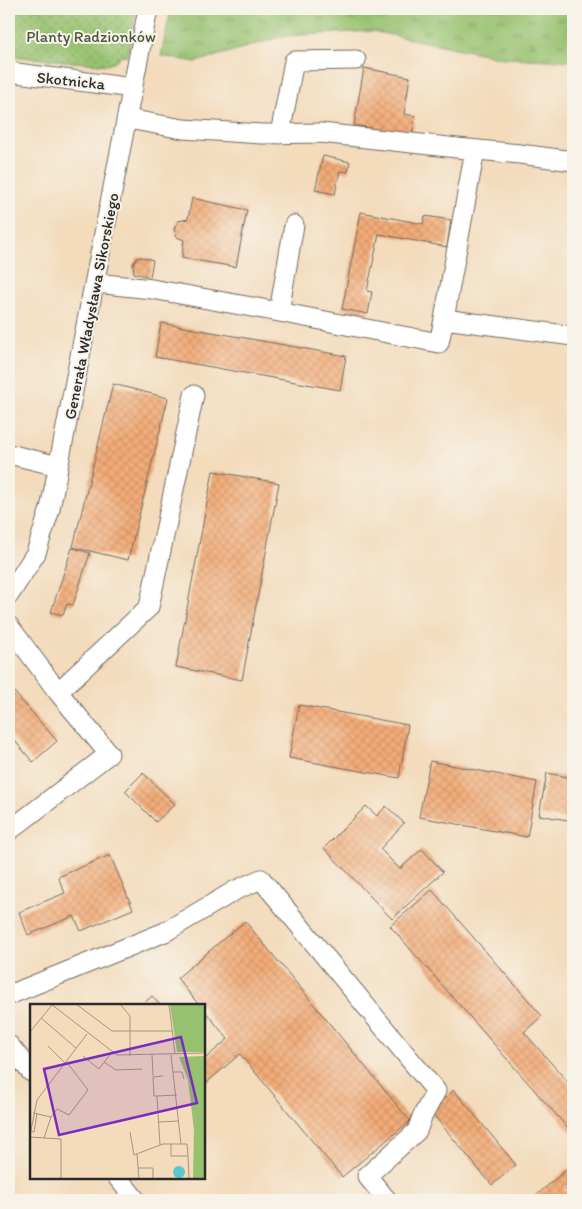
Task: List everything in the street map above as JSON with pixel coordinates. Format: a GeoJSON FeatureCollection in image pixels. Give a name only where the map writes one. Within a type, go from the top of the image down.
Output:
{"type":"FeatureCollection","features":[{"type":"Feature","properties":{"kind":"street","name":"Generała Władysława Sikorskiego"},"geometry":{"type":"LineString","coordinates":[[9,595],[36,553],[50,509],[128,119],[148,9]]}},
{"type":"Feature","properties":{"kind":"street"},"geometry":{"type":"LineString","coordinates":[[280,134],[294,61],[356,60]]}},
{"type":"Feature","properties":{"kind":"street","name":"Skotnicka"},"geometry":{"type":"LineString","coordinates":[[9,72],[133,88]]}},
{"type":"Feature","properties":{"kind":"street"},"geometry":{"type":"LineString","coordinates":[[128,119],[183,130],[262,134],[321,133],[573,161]]}},
{"type":"Feature","properties":{"kind":"street"},"geometry":{"type":"LineString","coordinates":[[95,283],[152,289],[439,343],[476,150]]}},
{"type":"Feature","properties":{"kind":"street"},"geometry":{"type":"LineString","coordinates":[[279,312],[294,225]]}},
{"type":"Feature","properties":{"kind":"street"},"geometry":{"type":"LineString","coordinates":[[444,319],[573,336]]}},
{"type":"Feature","properties":{"kind":"street"},"geometry":{"type":"LineString","coordinates":[[58,692],[149,607],[194,395]]}},
{"type":"Feature","properties":{"kind":"street"},"geometry":{"type":"LineString","coordinates":[[9,454],[58,466]]}},
{"type":"Feature","properties":{"kind":"street"},"geometry":{"type":"LineString","coordinates":[[9,626],[58,692],[109,754],[9,831]]}},
{"type":"Feature","properties":{"kind":"street"},"geometry":{"type":"LineString","coordinates":[[9,995],[165,932],[236,890],[261,879],[436,1091],[417,1131],[367,1176],[388,1200]]}},
{"type":"Feature","properties":{"kind":"street"},"geometry":{"type":"LineString","coordinates":[[9,1045],[30,1071]]}},
{"type":"Feature","properties":{"kind":"street"},"geometry":{"type":"LineString","coordinates":[[119,1179],[136,1200]]}},
{"type":"Feature","properties":{"kind":"green space","name":"Planty Radzionków"},"geometry":{"type":"Polygon","coordinates":[[[9,9],[137,9],[127,56],[121,55],[115,62],[107,65],[9,56],[9,9]]]}},
{"type":"Feature","properties":{"kind":"green space"},"geometry":{"type":"Polygon","coordinates":[[[171,9],[573,9],[573,61],[504,58],[372,31],[284,36],[196,62],[161,56],[171,9]]]}},
{"type":"Feature","properties":{"kind":"building"},"geometry":{"type":"Polygon","coordinates":[[[364,68],[410,77],[404,114],[415,116],[412,136],[354,125],[364,68]]]}},
{"type":"Feature","properties":{"kind":"building"},"geometry":{"type":"Polygon","coordinates":[[[323,156],[350,162],[348,172],[340,171],[335,194],[315,190],[323,156]]]}},
{"type":"Feature","properties":{"kind":"building"},"geometry":{"type":"Polygon","coordinates":[[[192,198],[247,210],[236,267],[182,258],[184,240],[177,237],[174,229],[178,221],[188,219],[192,198]]]}},
{"type":"Feature","properties":{"kind":"building"},"geometry":{"type":"Polygon","coordinates":[[[361,212],[423,224],[425,216],[451,220],[447,247],[379,234],[367,291],[372,292],[368,314],[342,309],[361,212]]]}},
{"type":"Feature","properties":{"kind":"building"},"geometry":{"type":"Polygon","coordinates":[[[137,258],[153,260],[150,277],[134,273],[133,264],[137,258]]]}},
{"type":"Feature","properties":{"kind":"building"},"geometry":{"type":"Polygon","coordinates":[[[161,323],[346,356],[340,390],[155,357],[161,323]]]}},
{"type":"Feature","properties":{"kind":"building"},"geometry":{"type":"Polygon","coordinates":[[[113,384],[168,398],[128,560],[73,547],[113,384]]]}},
{"type":"Feature","properties":{"kind":"building"},"geometry":{"type":"Polygon","coordinates":[[[213,471],[279,483],[242,680],[176,667],[213,471]]]}},
{"type":"Feature","properties":{"kind":"building"},"geometry":{"type":"Polygon","coordinates":[[[72,548],[90,553],[73,605],[67,604],[63,615],[51,612],[72,548]]]}},
{"type":"Feature","properties":{"kind":"building"},"geometry":{"type":"Polygon","coordinates":[[[9,686],[57,741],[33,762],[9,734],[9,686]]]}},
{"type":"Feature","properties":{"kind":"building"},"geometry":{"type":"Polygon","coordinates":[[[299,705],[408,725],[399,778],[289,758],[299,705]]]}},
{"type":"Feature","properties":{"kind":"building"},"geometry":{"type":"Polygon","coordinates":[[[430,761],[537,782],[527,837],[419,817],[430,761]]]}},
{"type":"Feature","properties":{"kind":"building"},"geometry":{"type":"Polygon","coordinates":[[[143,773],[175,804],[156,822],[125,791],[143,773]]]}},
{"type":"Feature","properties":{"kind":"building"},"geometry":{"type":"Polygon","coordinates":[[[547,773],[573,778],[573,821],[539,815],[547,773]]]}},
{"type":"Feature","properties":{"kind":"building"},"geometry":{"type":"Polygon","coordinates":[[[366,806],[377,816],[386,806],[404,823],[380,849],[400,869],[422,849],[443,872],[392,919],[324,848],[366,806]]]}},
{"type":"Feature","properties":{"kind":"building"},"geometry":{"type":"Polygon","coordinates":[[[110,855],[133,909],[81,931],[74,916],[28,935],[19,912],[65,893],[58,877],[110,855]]]}},
{"type":"Feature","properties":{"kind":"building"},"geometry":{"type":"Polygon","coordinates":[[[432,890],[542,1016],[524,1032],[573,1088],[573,1134],[390,926],[432,890]]]}},
{"type":"Feature","properties":{"kind":"building"},"geometry":{"type":"Polygon","coordinates":[[[245,921],[410,1121],[342,1177],[240,1054],[205,1084],[205,1056],[206,1058],[228,1039],[205,1011],[205,1004],[198,1004],[177,978],[245,921]]]}},
{"type":"Feature","properties":{"kind":"building"},"geometry":{"type":"Polygon","coordinates":[[[152,996],[159,1004],[143,1004],[152,996]]]}},
{"type":"Feature","properties":{"kind":"building"},"geometry":{"type":"Polygon","coordinates":[[[454,1090],[516,1165],[492,1185],[430,1111],[454,1090]]]}},
{"type":"Feature","properties":{"kind":"building"},"geometry":{"type":"Polygon","coordinates":[[[568,1168],[573,1174],[573,1180],[564,1188],[571,1196],[565,1200],[531,1200],[568,1168]]]}}]}
